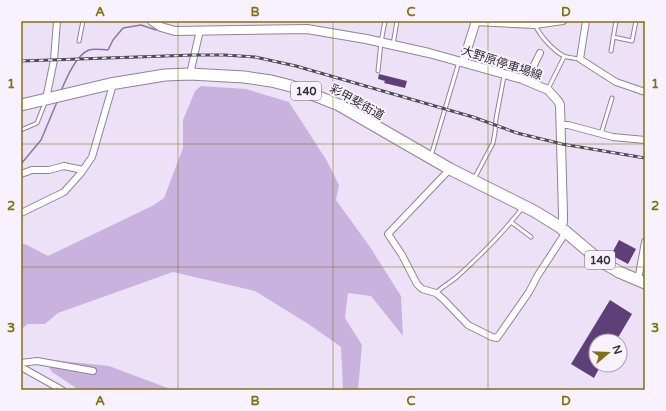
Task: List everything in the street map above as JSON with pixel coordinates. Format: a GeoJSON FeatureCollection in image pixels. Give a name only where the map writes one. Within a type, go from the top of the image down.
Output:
{"type":"FeatureCollection","features":[{"type":"Feature","properties":{"kind":"highway","name":"彩甲斐街道"},"geometry":{"type":"LineString","coordinates":[[21,105],[110,84],[165,75],[190,74],[244,77],[292,86],[338,105],[473,182],[524,206],[563,230],[599,260],[619,272],[641,282]]}},
{"type":"Feature","properties":{"kind":"main road","name":"大野原停車場線"},"geometry":{"type":"LineString","coordinates":[[152,21],[161,27],[180,31],[307,29],[381,42],[461,61],[504,74],[548,90],[558,101],[560,106],[563,230]]}},
{"type":"Feature","properties":{"kind":"main road"},"geometry":{"type":"LineString","coordinates":[[461,61],[475,21]]}},
{"type":"Feature","properties":{"kind":"street"},"geometry":{"type":"LineString","coordinates":[[46,99],[54,60],[57,21]]}},
{"type":"Feature","properties":{"kind":"street"},"geometry":{"type":"LineString","coordinates":[[475,21],[535,23],[563,21]]}},
{"type":"Feature","properties":{"kind":"street"},"geometry":{"type":"LineString","coordinates":[[586,21],[580,59],[616,82],[645,92]]}},
{"type":"Feature","properties":{"kind":"street"},"geometry":{"type":"LineString","coordinates":[[190,74],[200,30]]}},
{"type":"Feature","properties":{"kind":"street"},"geometry":{"type":"LineString","coordinates":[[528,82],[534,74],[534,65],[540,53]]}},
{"type":"Feature","properties":{"kind":"street"},"geometry":{"type":"LineString","coordinates":[[21,212],[64,192],[77,179],[92,157],[112,88],[110,84]]}},
{"type":"Feature","properties":{"kind":"street"},"geometry":{"type":"LineString","coordinates":[[561,125],[613,137],[645,140]]}},
{"type":"Feature","properties":{"kind":"street"},"geometry":{"type":"LineString","coordinates":[[21,174],[32,170],[49,170],[64,166],[83,170]]}},
{"type":"Feature","properties":{"kind":"street"},"geometry":{"type":"LineString","coordinates":[[450,169],[388,234],[402,255],[417,284],[422,289],[436,293],[468,325],[497,338],[529,292],[563,230]]}},
{"type":"Feature","properties":{"kind":"street"},"geometry":{"type":"LineString","coordinates":[[641,282],[645,242]]}},
{"type":"Feature","properties":{"kind":"street"},"geometry":{"type":"LineString","coordinates":[[21,363],[37,361],[93,371]]}},
{"type":"Feature","properties":{"kind":"street"},"geometry":{"type":"LineString","coordinates":[[21,366],[62,390]]}},
{"type":"Feature","properties":{"kind":"lane"},"geometry":{"type":"LineString","coordinates":[[79,41],[83,21]]}},
{"type":"Feature","properties":{"kind":"lane"},"geometry":{"type":"LineString","coordinates":[[378,71],[385,21]]}},
{"type":"Feature","properties":{"kind":"lane"},"geometry":{"type":"LineString","coordinates":[[393,45],[397,21]]}},
{"type":"Feature","properties":{"kind":"lane"},"geometry":{"type":"LineString","coordinates":[[611,51],[616,21]]}},
{"type":"Feature","properties":{"kind":"lane"},"geometry":{"type":"LineString","coordinates":[[613,37],[632,40],[636,21]]}},
{"type":"Feature","properties":{"kind":"lane"},"geometry":{"type":"LineString","coordinates":[[535,23],[539,34],[564,57],[580,59]]}},
{"type":"Feature","properties":{"kind":"lane"},"geometry":{"type":"LineString","coordinates":[[548,90],[564,57]]}},
{"type":"Feature","properties":{"kind":"lane"},"geometry":{"type":"LineString","coordinates":[[430,158],[461,61]]}},
{"type":"Feature","properties":{"kind":"lane"},"geometry":{"type":"LineString","coordinates":[[473,182],[493,143],[504,74]]}},
{"type":"Feature","properties":{"kind":"lane"},"geometry":{"type":"LineString","coordinates":[[601,134],[612,98]]}},
{"type":"Feature","properties":{"kind":"lane"},"geometry":{"type":"LineString","coordinates":[[21,130],[37,123],[46,99]]}},
{"type":"Feature","properties":{"kind":"lane"},"geometry":{"type":"LineString","coordinates":[[436,293],[457,277],[511,222],[524,206]]}},
{"type":"Feature","properties":{"kind":"lane"},"geometry":{"type":"LineString","coordinates":[[511,222],[531,237]]}},
{"type":"Feature","properties":{"kind":"shaded area"},"geometry":{"type":"Polygon","coordinates":[[[201,86],[246,89],[289,102],[327,161],[339,185],[336,200],[370,247],[401,296],[403,336],[371,296],[348,293],[345,318],[362,345],[358,390],[343,390],[341,347],[310,325],[255,291],[173,272],[58,313],[45,324],[28,324],[21,329],[21,244],[25,244],[48,256],[152,206],[164,198],[183,148],[183,120],[195,91],[201,86]]]}},
{"type":"Feature","properties":{"kind":"shaded area"},"geometry":{"type":"Polygon","coordinates":[[[44,359],[109,366],[173,390],[79,390],[52,372],[44,359]]]}},
{"type":"Feature","properties":{"kind":"building"},"geometry":{"type":"Polygon","coordinates":[[[379,74],[407,81],[405,88],[384,83],[385,81],[378,79],[379,74]]]}},
{"type":"Feature","properties":{"kind":"building"},"geometry":{"type":"Polygon","coordinates":[[[619,240],[636,249],[628,264],[611,255],[619,240]]]}},
{"type":"Feature","properties":{"kind":"building"},"geometry":{"type":"Polygon","coordinates":[[[610,300],[632,314],[621,333],[590,333],[610,300]]]}},
{"type":"Feature","properties":{"kind":"building"},"geometry":{"type":"Polygon","coordinates":[[[588,336],[588,373],[597,373],[594,378],[571,364],[588,336]]]}},
{"type":"Feature","properties":{"kind":"waterway"},"geometry":{"type":"LineString","coordinates":[[61,91],[72,68],[84,53],[91,49],[108,50],[113,40],[123,28],[141,25],[156,30],[157,28]]}},
{"type":"Feature","properties":{"kind":"waterway"},"geometry":{"type":"LineString","coordinates":[[21,164],[41,140],[57,102]]}},
{"type":"Feature","properties":{"kind":"railway"},"geometry":{"type":"LineString","coordinates":[[21,61],[194,55],[255,57],[296,66],[473,117],[517,133],[562,144],[645,158]]}}]}
